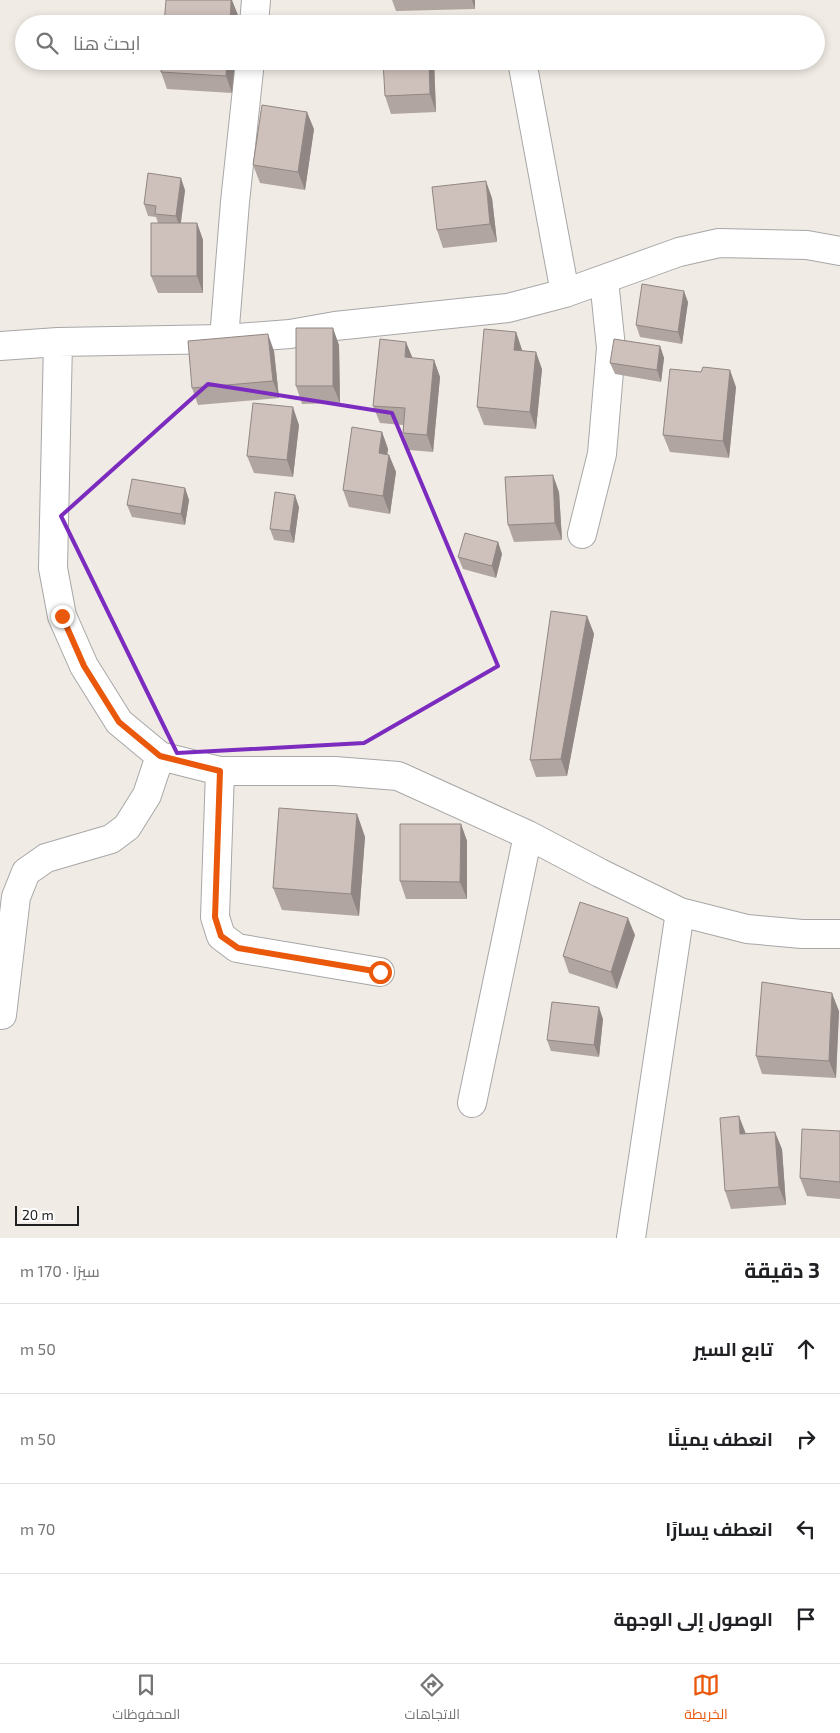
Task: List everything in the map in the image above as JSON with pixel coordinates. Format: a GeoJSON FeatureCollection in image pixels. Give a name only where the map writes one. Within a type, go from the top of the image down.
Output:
{"type":"FeatureCollection","features":[{"type":"Feature","properties":{"kind":"street"},"geometry":{"type":"LineString","coordinates":[[255,15],[256,0]]}},
{"type":"Feature","properties":{"kind":"street"},"geometry":{"type":"LineString","coordinates":[[224,339],[235,202],[249,70]]}},
{"type":"Feature","properties":{"kind":"street"},"geometry":{"type":"LineString","coordinates":[[524,70],[564,293]]}},
{"type":"Feature","properties":{"kind":"street"},"geometry":{"type":"LineString","coordinates":[[0,346],[58,342],[224,339],[290,334],[335,326],[508,308],[604,280],[629,269],[679,252],[718,243],[807,245],[840,251]]}},
{"type":"Feature","properties":{"kind":"street"},"geometry":{"type":"LineString","coordinates":[[582,534],[602,454],[610,348],[604,280]]}},
{"type":"Feature","properties":{"kind":"street"},"geometry":{"type":"LineString","coordinates":[[58,342],[53,568],[62,616],[84,666],[119,722],[160,756],[220,771],[335,771],[398,776],[528,835],[680,912],[747,929],[802,934],[840,934]]}},
{"type":"Feature","properties":{"kind":"street"},"geometry":{"type":"LineString","coordinates":[[2,1015],[16,897],[26,872],[46,858],[111,839],[127,827],[147,795],[160,756]]}},
{"type":"Feature","properties":{"kind":"street"},"geometry":{"type":"LineString","coordinates":[[220,771],[215,917],[221,936],[238,948],[380,972]]}},
{"type":"Feature","properties":{"kind":"street"},"geometry":{"type":"LineString","coordinates":[[472,1104],[528,835]]}},
{"type":"Feature","properties":{"kind":"street"},"geometry":{"type":"LineString","coordinates":[[631,1238],[680,912]]}},
{"type":"Feature","properties":{"kind":"highlighted area"},"geometry":{"type":"Polygon","coordinates":[[[208,384],[392,413],[498,666],[364,743],[177,753],[61,516],[208,384]]]}},
{"type":"Feature","properties":{"kind":"building"},"geometry":{"type":"Polygon","coordinates":[[[166,0],[231,0],[230,15],[165,15],[166,0]]]}},
{"type":"Feature","properties":{"kind":"building"},"geometry":{"type":"Polygon","coordinates":[[[161,70],[226,70],[226,76],[161,72],[161,70]]]}},
{"type":"Feature","properties":{"kind":"building"},"geometry":{"type":"Polygon","coordinates":[[[384,70],[429,70],[430,94],[385,96],[384,70]]]}},
{"type":"Feature","properties":{"kind":"building"},"geometry":{"type":"Polygon","coordinates":[[[262,105],[307,112],[298,172],[253,165],[262,105]]]}},
{"type":"Feature","properties":{"kind":"building"},"geometry":{"type":"Polygon","coordinates":[[[148,173],[181,178],[176,216],[155,214],[156,206],[144,204],[148,173]]]}},
{"type":"Feature","properties":{"kind":"building"},"geometry":{"type":"Polygon","coordinates":[[[486,181],[490,224],[437,230],[432,187],[486,181]]]}},
{"type":"Feature","properties":{"kind":"building"},"geometry":{"type":"Polygon","coordinates":[[[151,223],[197,223],[197,276],[151,276],[151,223]]]}},
{"type":"Feature","properties":{"kind":"building"},"geometry":{"type":"Polygon","coordinates":[[[642,284],[684,291],[678,332],[636,325],[642,284]]]}},
{"type":"Feature","properties":{"kind":"building"},"geometry":{"type":"Polygon","coordinates":[[[296,328],[333,328],[333,386],[296,386],[296,328]]]}},
{"type":"Feature","properties":{"kind":"building"},"geometry":{"type":"Polygon","coordinates":[[[484,329],[516,332],[514,350],[536,352],[530,412],[477,407],[484,329]]]}},
{"type":"Feature","properties":{"kind":"building"},"geometry":{"type":"Polygon","coordinates":[[[268,334],[273,381],[192,388],[188,341],[268,334]]]}},
{"type":"Feature","properties":{"kind":"building"},"geometry":{"type":"Polygon","coordinates":[[[380,339],[406,342],[405,357],[434,360],[427,435],[403,433],[405,408],[373,406],[380,339]]]}},
{"type":"Feature","properties":{"kind":"building"},"geometry":{"type":"Polygon","coordinates":[[[614,339],[660,346],[657,370],[610,363],[614,339]]]}},
{"type":"Feature","properties":{"kind":"building"},"geometry":{"type":"Polygon","coordinates":[[[703,367],[730,370],[723,441],[663,435],[670,369],[701,372],[703,367]]]}},
{"type":"Feature","properties":{"kind":"building"},"geometry":{"type":"Polygon","coordinates":[[[253,403],[293,407],[287,460],[247,456],[253,403]]]}},
{"type":"Feature","properties":{"kind":"building"},"geometry":{"type":"Polygon","coordinates":[[[352,427],[382,432],[379,453],[389,455],[383,496],[343,490],[352,427]]]}},
{"type":"Feature","properties":{"kind":"building"},"geometry":{"type":"Polygon","coordinates":[[[553,475],[555,523],[508,525],[505,477],[553,475]]]}},
{"type":"Feature","properties":{"kind":"building"},"geometry":{"type":"Polygon","coordinates":[[[132,479],[185,488],[181,514],[127,505],[132,479]]]}},
{"type":"Feature","properties":{"kind":"building"},"geometry":{"type":"Polygon","coordinates":[[[275,492],[295,495],[290,531],[270,529],[275,492]]]}},
{"type":"Feature","properties":{"kind":"building"},"geometry":{"type":"Polygon","coordinates":[[[465,533],[498,542],[492,566],[458,557],[465,533]]]}},
{"type":"Feature","properties":{"kind":"building"},"geometry":{"type":"Polygon","coordinates":[[[551,611],[587,616],[561,759],[530,760],[551,611]]]}},
{"type":"Feature","properties":{"kind":"building"},"geometry":{"type":"Polygon","coordinates":[[[279,808],[357,814],[351,894],[273,888],[279,808]]]}},
{"type":"Feature","properties":{"kind":"building"},"geometry":{"type":"Polygon","coordinates":[[[400,824],[461,824],[460,882],[400,881],[400,824]]]}},
{"type":"Feature","properties":{"kind":"building"},"geometry":{"type":"Polygon","coordinates":[[[580,902],[628,918],[611,972],[563,956],[580,902]]]}},
{"type":"Feature","properties":{"kind":"building"},"geometry":{"type":"Polygon","coordinates":[[[762,982],[832,993],[829,1061],[756,1056],[762,982]]]}},
{"type":"Feature","properties":{"kind":"building"},"geometry":{"type":"Polygon","coordinates":[[[552,1002],[599,1007],[594,1045],[547,1040],[552,1002]]]}},
{"type":"Feature","properties":{"kind":"building"},"geometry":{"type":"Polygon","coordinates":[[[739,1116],[740,1134],[775,1132],[779,1187],[725,1191],[720,1118],[739,1116]]]}},
{"type":"Feature","properties":{"kind":"building"},"geometry":{"type":"Polygon","coordinates":[[[802,1129],[840,1131],[840,1182],[800,1178],[802,1129]]]}},
{"type":"Feature","properties":{"kind":"route"},"geometry":{"type":"LineString","coordinates":[[62,616],[84,666],[119,722],[160,756],[220,771],[215,917],[221,936],[238,948],[380,972]]}}]}
